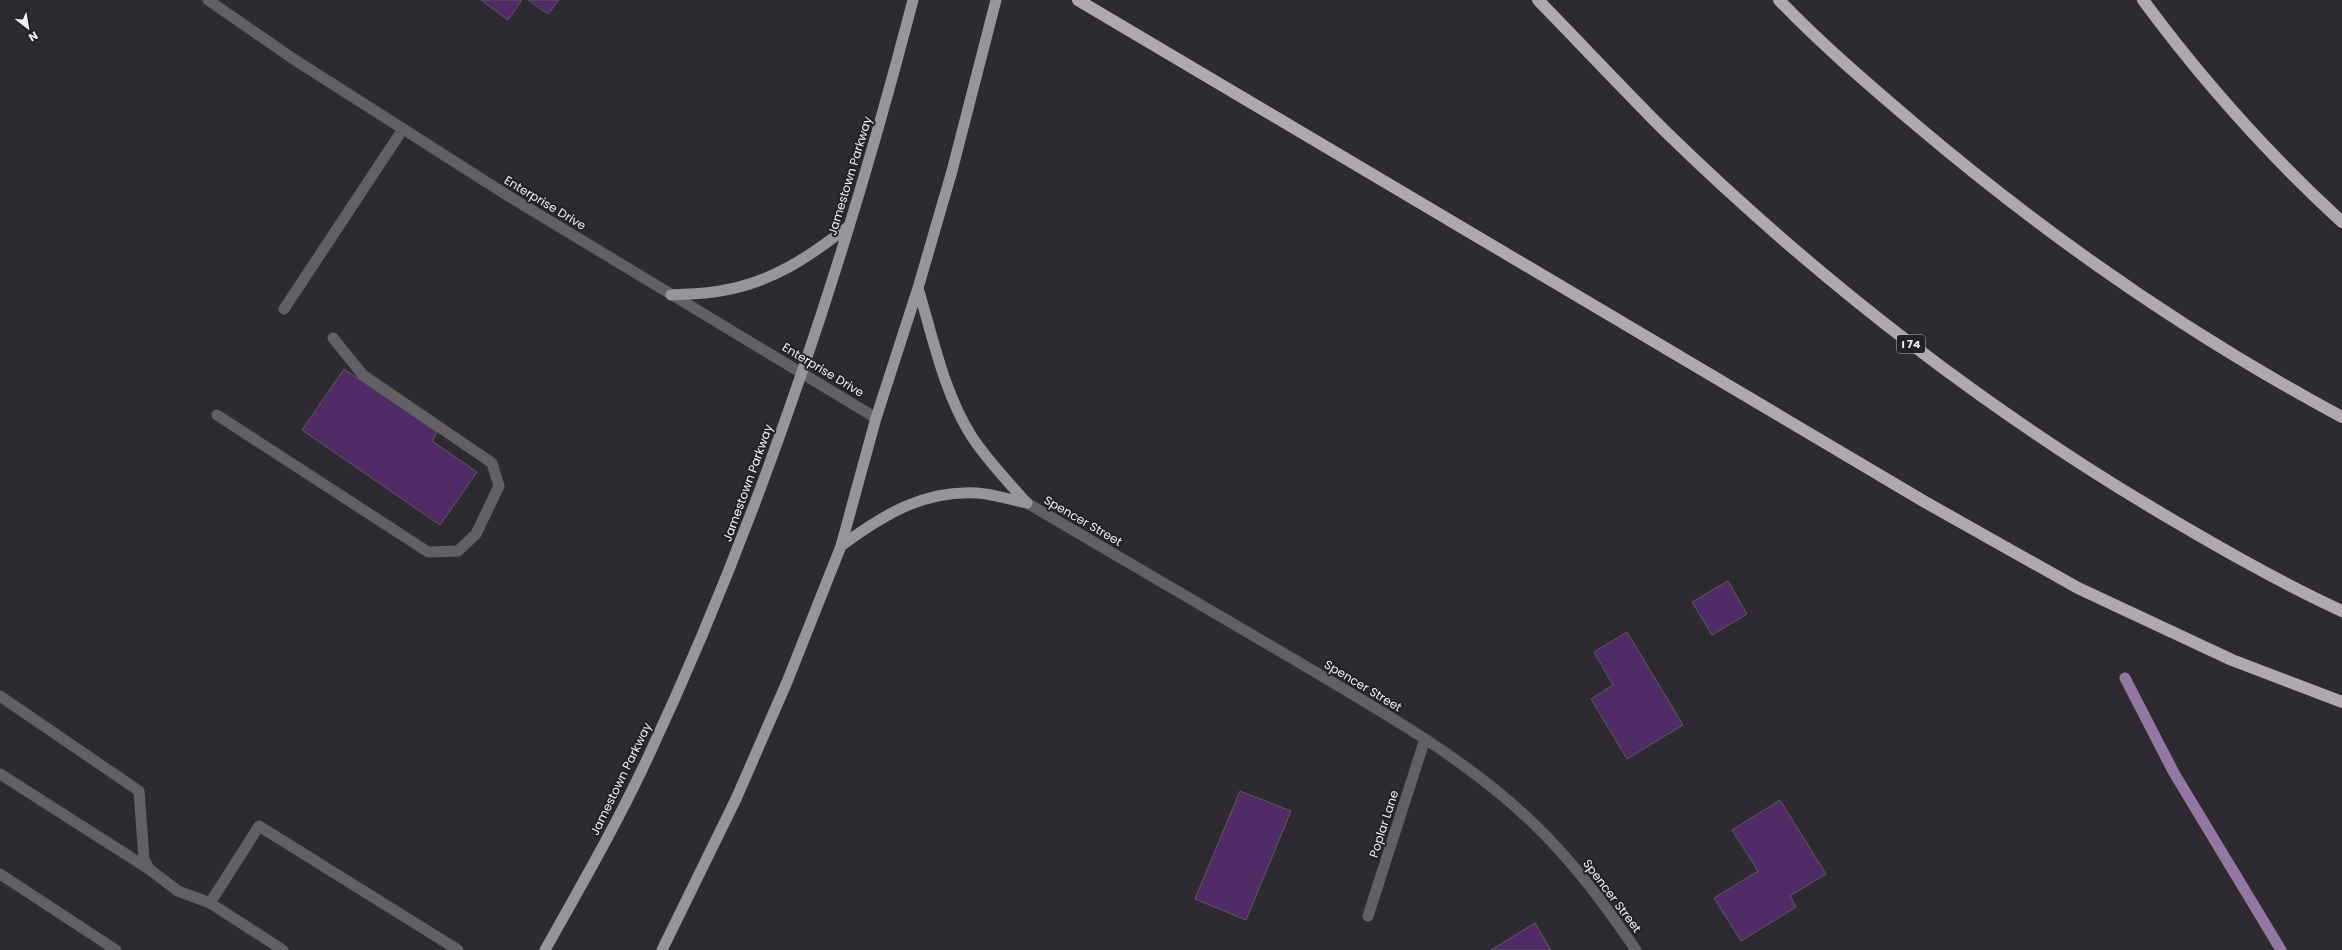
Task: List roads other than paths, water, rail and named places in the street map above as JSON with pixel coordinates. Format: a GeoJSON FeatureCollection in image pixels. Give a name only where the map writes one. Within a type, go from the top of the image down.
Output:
{"type":"FeatureCollection","features":[{"type":"Feature","properties":{"kind":"highway"},"geometry":{"type":"LineString","coordinates":[[1078,0],[1925,502],[2078,588],[2232,660],[2342,702]]}},
{"type":"Feature","properties":{"kind":"highway","name":"I 74"},"geometry":{"type":"LineString","coordinates":[[1538,0],[1667,132],[1763,221],[1867,310],[1974,392],[2086,468],[2202,538],[2342,611]]}},
{"type":"Feature","properties":{"kind":"highway"},"geometry":{"type":"LineString","coordinates":[[1779,0],[1878,92],[1971,171],[2076,252],[2180,323],[2288,388],[2342,417]]}},
{"type":"Feature","properties":{"kind":"highway"},"geometry":{"type":"LineString","coordinates":[[2143,0],[2178,47],[2245,125],[2342,222]]}},
{"type":"Feature","properties":{"kind":"main road","name":"Jamestown Parkway"},"geometry":{"type":"LineString","coordinates":[[545,950],[589,871],[647,758],[698,645],[752,513],[801,372],[849,226],[887,100],[913,0]]}},
{"type":"Feature","properties":{"kind":"main road"},"geometry":{"type":"LineString","coordinates":[[662,950],[736,799],[787,682],[841,546],[876,418],[918,288],[952,171],[996,0]]}},
{"type":"Feature","properties":{"kind":"main road"},"geometry":{"type":"LineString","coordinates":[[671,295],[719,292],[750,285],[782,272],[809,257],[849,226]]}},
{"type":"Feature","properties":{"kind":"main road"},"geometry":{"type":"LineString","coordinates":[[918,288],[945,380],[958,410],[972,437],[989,460],[1027,503]]}},
{"type":"Feature","properties":{"kind":"main road"},"geometry":{"type":"LineString","coordinates":[[841,546],[877,520],[901,506],[925,498],[951,493],[978,493],[1027,503]]}},
{"type":"Feature","properties":{"kind":"street","name":"Enterprise Drive"},"geometry":{"type":"LineString","coordinates":[[208,0],[295,60],[510,197],[876,418]]}},
{"type":"Feature","properties":{"kind":"street"},"geometry":{"type":"LineString","coordinates":[[284,310],[403,129]]}},
{"type":"Feature","properties":{"kind":"street"},"geometry":{"type":"LineString","coordinates":[[217,415],[428,552],[458,551],[476,534],[499,486],[492,463],[363,375],[333,338]]}},
{"type":"Feature","properties":{"kind":"street","name":"Spencer Street"},"geometry":{"type":"LineString","coordinates":[[1027,503],[1361,699],[1425,739],[1482,780],[1532,822],[1573,865],[1608,909],[1636,950]]}},
{"type":"Feature","properties":{"kind":"street"},"geometry":{"type":"LineString","coordinates":[[0,696],[139,791],[144,859],[149,869]]}},
{"type":"Feature","properties":{"kind":"street","name":"Poplar Lane"},"geometry":{"type":"LineString","coordinates":[[1368,916],[1425,739]]}},
{"type":"Feature","properties":{"kind":"street"},"geometry":{"type":"LineString","coordinates":[[0,774],[149,869],[178,891],[210,903],[283,950]]}},
{"type":"Feature","properties":{"kind":"street"},"geometry":{"type":"LineString","coordinates":[[210,903],[259,826],[458,950]]}},
{"type":"Feature","properties":{"kind":"street"},"geometry":{"type":"LineString","coordinates":[[0,874],[116,950]]}},
{"type":"Feature","properties":{"kind":"waterway"},"geometry":{"type":"LineString","coordinates":[[2125,678],[2174,773],[2281,950]]}}]}
